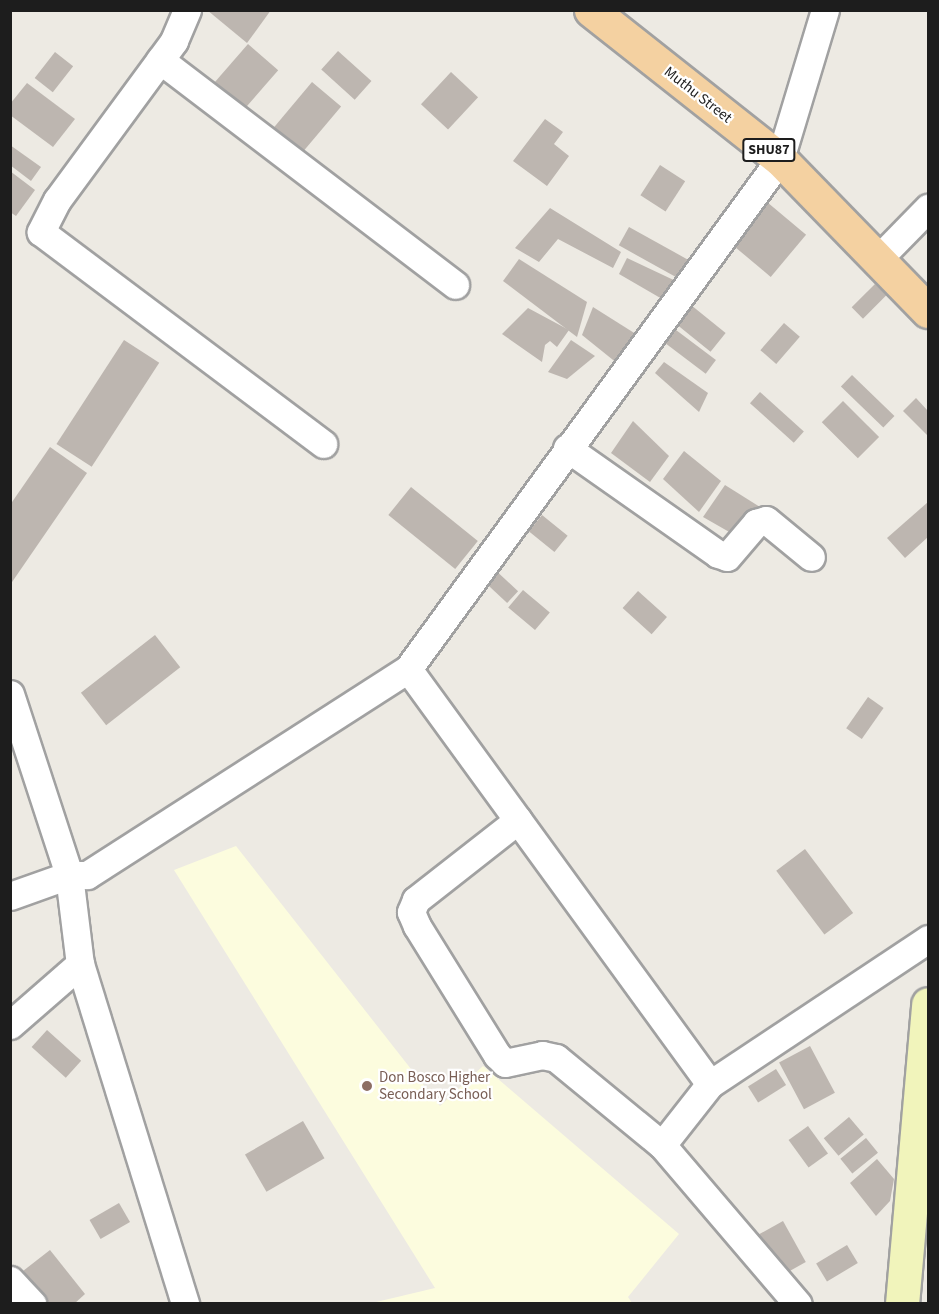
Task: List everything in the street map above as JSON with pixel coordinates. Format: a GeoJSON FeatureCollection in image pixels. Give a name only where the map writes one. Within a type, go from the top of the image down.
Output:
{"type":"FeatureCollection","features":[{"type":"Feature","properties":{"kind":"main road","name":"Muthu Street"},"geometry":{"type":"LineString","coordinates":[[591,10],[780,159],[880,257],[928,310]]}},
{"type":"Feature","properties":{"kind":"street"},"geometry":{"type":"LineString","coordinates":[[187,10],[174,40],[57,200],[41,232],[323,444]]}},
{"type":"Feature","properties":{"kind":"street"},"geometry":{"type":"LineString","coordinates":[[10,896],[69,875],[87,875],[408,669],[567,447],[780,159],[825,10]]}},
{"type":"Feature","properties":{"kind":"street"},"geometry":{"type":"LineString","coordinates":[[160,60],[454,285]]}},
{"type":"Feature","properties":{"kind":"street"},"geometry":{"type":"LineString","coordinates":[[880,257],[928,208]]}},
{"type":"Feature","properties":{"kind":"street"},"geometry":{"type":"LineString","coordinates":[[567,447],[718,554],[727,557],[756,523],[765,520],[811,557]]}},
{"type":"Feature","properties":{"kind":"street"},"geometry":{"type":"LineString","coordinates":[[408,669],[710,1083]]}},
{"type":"Feature","properties":{"kind":"street"},"geometry":{"type":"LineString","coordinates":[[10,694],[69,875],[80,964],[185,1304]]}},
{"type":"Feature","properties":{"kind":"street"},"geometry":{"type":"LineString","coordinates":[[518,820],[416,900],[411,912],[417,926],[505,1063],[542,1055],[556,1058],[662,1145],[798,1304]]}},
{"type":"Feature","properties":{"kind":"street"},"geometry":{"type":"LineString","coordinates":[[662,1145],[710,1083],[928,939]]}},
{"type":"Feature","properties":{"kind":"street"},"geometry":{"type":"LineString","coordinates":[[10,1025],[80,964]]}},
{"type":"Feature","properties":{"kind":"street"},"geometry":{"type":"LineString","coordinates":[[902,1304],[928,1004]]}},
{"type":"Feature","properties":{"kind":"street"},"geometry":{"type":"LineString","coordinates":[[10,1280],[32,1304]]}},
{"type":"Feature","properties":{"kind":"shaded area","name":"Don Bosco Higher Secondary School"},"geometry":{"type":"Polygon","coordinates":[[[236,846],[440,1106],[483,1066],[679,1234],[628,1297],[632,1303],[372,1303],[435,1288],[174,870],[236,846]]]}},
{"type":"Feature","properties":{"kind":"building"},"geometry":{"type":"Polygon","coordinates":[[[207,10],[271,10],[247,43],[207,10]]]}},
{"type":"Feature","properties":{"kind":"building"},"geometry":{"type":"Polygon","coordinates":[[[248,44],[278,70],[239,116],[209,89],[248,44]]]}},
{"type":"Feature","properties":{"kind":"building"},"geometry":{"type":"Polygon","coordinates":[[[338,51],[371,81],[355,100],[321,70],[338,51]]]}},
{"type":"Feature","properties":{"kind":"building"},"geometry":{"type":"Polygon","coordinates":[[[55,52],[73,66],[53,92],[35,78],[55,52]]]}},
{"type":"Feature","properties":{"kind":"building"},"geometry":{"type":"Polygon","coordinates":[[[451,72],[478,97],[448,129],[421,104],[451,72]]]}},
{"type":"Feature","properties":{"kind":"building"},"geometry":{"type":"Polygon","coordinates":[[[312,82],[341,106],[303,152],[274,127],[312,82]]]}},
{"type":"Feature","properties":{"kind":"building"},"geometry":{"type":"Polygon","coordinates":[[[27,83],[75,119],[53,147],[10,115],[10,104],[27,83]]]}},
{"type":"Feature","properties":{"kind":"building"},"geometry":{"type":"Polygon","coordinates":[[[545,119],[563,132],[554,144],[569,156],[547,186],[513,161],[545,119]]]}},
{"type":"Feature","properties":{"kind":"building"},"geometry":{"type":"Polygon","coordinates":[[[10,145],[41,167],[31,181],[10,165],[10,145]]]}},
{"type":"Feature","properties":{"kind":"building"},"geometry":{"type":"Polygon","coordinates":[[[660,165],[685,181],[666,212],[640,195],[660,165]]]}},
{"type":"Feature","properties":{"kind":"building"},"geometry":{"type":"Polygon","coordinates":[[[10,171],[35,190],[16,216],[10,212],[10,171]]]}},
{"type":"Feature","properties":{"kind":"building"},"geometry":{"type":"Polygon","coordinates":[[[767,202],[806,235],[771,277],[732,244],[767,202]]]}},
{"type":"Feature","properties":{"kind":"building"},"geometry":{"type":"Polygon","coordinates":[[[550,208],[621,252],[613,268],[558,239],[539,262],[515,248],[550,208]]]}},
{"type":"Feature","properties":{"kind":"building"},"geometry":{"type":"Polygon","coordinates":[[[629,227],[694,263],[684,281],[619,245],[629,227]]]}},
{"type":"Feature","properties":{"kind":"building"},"geometry":{"type":"Polygon","coordinates":[[[627,258],[680,283],[669,303],[619,274],[627,258]]]}},
{"type":"Feature","properties":{"kind":"building"},"geometry":{"type":"Polygon","coordinates":[[[519,259],[587,302],[577,337],[503,281],[519,259]]]}},
{"type":"Feature","properties":{"kind":"building"},"geometry":{"type":"Polygon","coordinates":[[[875,284],[886,295],[863,319],[852,307],[875,284]]]}},
{"type":"Feature","properties":{"kind":"building"},"geometry":{"type":"Polygon","coordinates":[[[686,301],[726,333],[711,352],[671,320],[686,301]]]}},
{"type":"Feature","properties":{"kind":"building"},"geometry":{"type":"Polygon","coordinates":[[[593,307],[639,336],[618,364],[582,335],[593,307]]]}},
{"type":"Feature","properties":{"kind":"building"},"geometry":{"type":"Polygon","coordinates":[[[528,308],[569,330],[557,347],[550,341],[545,345],[542,362],[502,334],[528,308]]]}},
{"type":"Feature","properties":{"kind":"building"},"geometry":{"type":"Polygon","coordinates":[[[784,323],[800,337],[776,364],[760,350],[784,323]]]}},
{"type":"Feature","properties":{"kind":"building"},"geometry":{"type":"Polygon","coordinates":[[[672,327],[716,360],[706,374],[662,341],[672,327]]]}},
{"type":"Feature","properties":{"kind":"building"},"geometry":{"type":"Polygon","coordinates":[[[124,340],[159,363],[92,467],[56,444],[124,340]]]}},
{"type":"Feature","properties":{"kind":"building"},"geometry":{"type":"Polygon","coordinates":[[[571,340],[595,356],[567,379],[548,372],[571,340]]]}},
{"type":"Feature","properties":{"kind":"building"},"geometry":{"type":"Polygon","coordinates":[[[664,362],[708,393],[699,412],[655,373],[664,362]]]}},
{"type":"Feature","properties":{"kind":"building"},"geometry":{"type":"Polygon","coordinates":[[[852,375],[894,416],[883,427],[841,387],[852,375]]]}},
{"type":"Feature","properties":{"kind":"building"},"geometry":{"type":"Polygon","coordinates":[[[760,392],[804,431],[794,443],[750,403],[760,392]]]}},
{"type":"Feature","properties":{"kind":"building"},"geometry":{"type":"Polygon","coordinates":[[[916,398],[928,411],[928,436],[903,411],[916,398]]]}},
{"type":"Feature","properties":{"kind":"building"},"geometry":{"type":"Polygon","coordinates":[[[843,401],[879,437],[858,458],[822,422],[843,401]]]}},
{"type":"Feature","properties":{"kind":"building"},"geometry":{"type":"Polygon","coordinates":[[[633,421],[669,456],[650,482],[611,453],[633,421]]]}},
{"type":"Feature","properties":{"kind":"building"},"geometry":{"type":"Polygon","coordinates":[[[50,447],[87,473],[10,585],[10,505],[50,447]]]}},
{"type":"Feature","properties":{"kind":"building"},"geometry":{"type":"Polygon","coordinates":[[[684,451],[721,481],[699,512],[663,479],[684,451]]]}},
{"type":"Feature","properties":{"kind":"building"},"geometry":{"type":"Polygon","coordinates":[[[725,485],[760,507],[738,537],[703,517],[725,485]]]}},
{"type":"Feature","properties":{"kind":"building"},"geometry":{"type":"Polygon","coordinates":[[[411,487],[478,541],[455,569],[388,515],[411,487]]]}},
{"type":"Feature","properties":{"kind":"building"},"geometry":{"type":"Polygon","coordinates":[[[928,502],[928,537],[905,558],[887,538],[928,502]]]}},
{"type":"Feature","properties":{"kind":"building"},"geometry":{"type":"Polygon","coordinates":[[[542,515],[568,536],[554,552],[529,531],[542,515]]]}},
{"type":"Feature","properties":{"kind":"building"},"geometry":{"type":"Polygon","coordinates":[[[491,566],[518,591],[507,603],[480,578],[491,566]]]}},
{"type":"Feature","properties":{"kind":"building"},"geometry":{"type":"Polygon","coordinates":[[[523,590],[550,612],[535,630],[508,608],[523,590]]]}},
{"type":"Feature","properties":{"kind":"building"},"geometry":{"type":"Polygon","coordinates":[[[638,591],[667,617],[652,634],[623,608],[638,591]]]}},
{"type":"Feature","properties":{"kind":"building"},"geometry":{"type":"Polygon","coordinates":[[[155,635],[180,667],[106,725],[81,693],[155,635]]]}},
{"type":"Feature","properties":{"kind":"building"},"geometry":{"type":"Polygon","coordinates":[[[868,697],[884,708],[862,739],[846,728],[868,697]]]}},
{"type":"Feature","properties":{"kind":"building"},"geometry":{"type":"Polygon","coordinates":[[[805,849],[853,913],[824,935],[776,871],[805,849]]]}},
{"type":"Feature","properties":{"kind":"building"},"geometry":{"type":"Polygon","coordinates":[[[47,1030],[81,1061],[66,1078],[32,1047],[47,1030]]]}},
{"type":"Feature","properties":{"kind":"building"},"geometry":{"type":"Polygon","coordinates":[[[810,1046],[835,1093],[804,1109],[779,1062],[810,1046]]]}},
{"type":"Feature","properties":{"kind":"building"},"geometry":{"type":"Polygon","coordinates":[[[776,1069],[786,1085],[758,1103],[748,1086],[776,1069]]]}},
{"type":"Feature","properties":{"kind":"building"},"geometry":{"type":"Polygon","coordinates":[[[849,1117],[864,1135],[839,1156],[824,1138],[849,1117]]]}},
{"type":"Feature","properties":{"kind":"building"},"geometry":{"type":"Polygon","coordinates":[[[303,1121],[324,1158],[266,1192],[245,1154],[303,1121]]]}},
{"type":"Feature","properties":{"kind":"building"},"geometry":{"type":"Polygon","coordinates":[[[808,1126],[828,1154],[809,1168],[789,1140],[808,1126]]]}},
{"type":"Feature","properties":{"kind":"building"},"geometry":{"type":"Polygon","coordinates":[[[866,1138],[878,1153],[852,1174],[840,1159],[866,1138]]]}},
{"type":"Feature","properties":{"kind":"building"},"geometry":{"type":"Polygon","coordinates":[[[877,1159],[894,1179],[890,1201],[876,1216],[850,1183],[877,1159]]]}},
{"type":"Feature","properties":{"kind":"building"},"geometry":{"type":"Polygon","coordinates":[[[119,1203],[130,1222],[101,1239],[90,1220],[119,1203]]]}},
{"type":"Feature","properties":{"kind":"building"},"geometry":{"type":"Polygon","coordinates":[[[783,1221],[806,1262],[779,1277],[756,1236],[783,1221]]]}},
{"type":"Feature","properties":{"kind":"building"},"geometry":{"type":"Polygon","coordinates":[[[847,1245],[858,1263],[827,1282],[816,1264],[847,1245]]]}},
{"type":"Feature","properties":{"kind":"building"},"geometry":{"type":"Polygon","coordinates":[[[50,1250],[85,1294],[74,1304],[50,1304],[23,1271],[50,1250]]]}},
{"type":"Feature","properties":{"kind":"place","name":"Don Bosco Higher Secondary School"},"geometry":{"type":"Point","coordinates":[367,1086]}}]}
